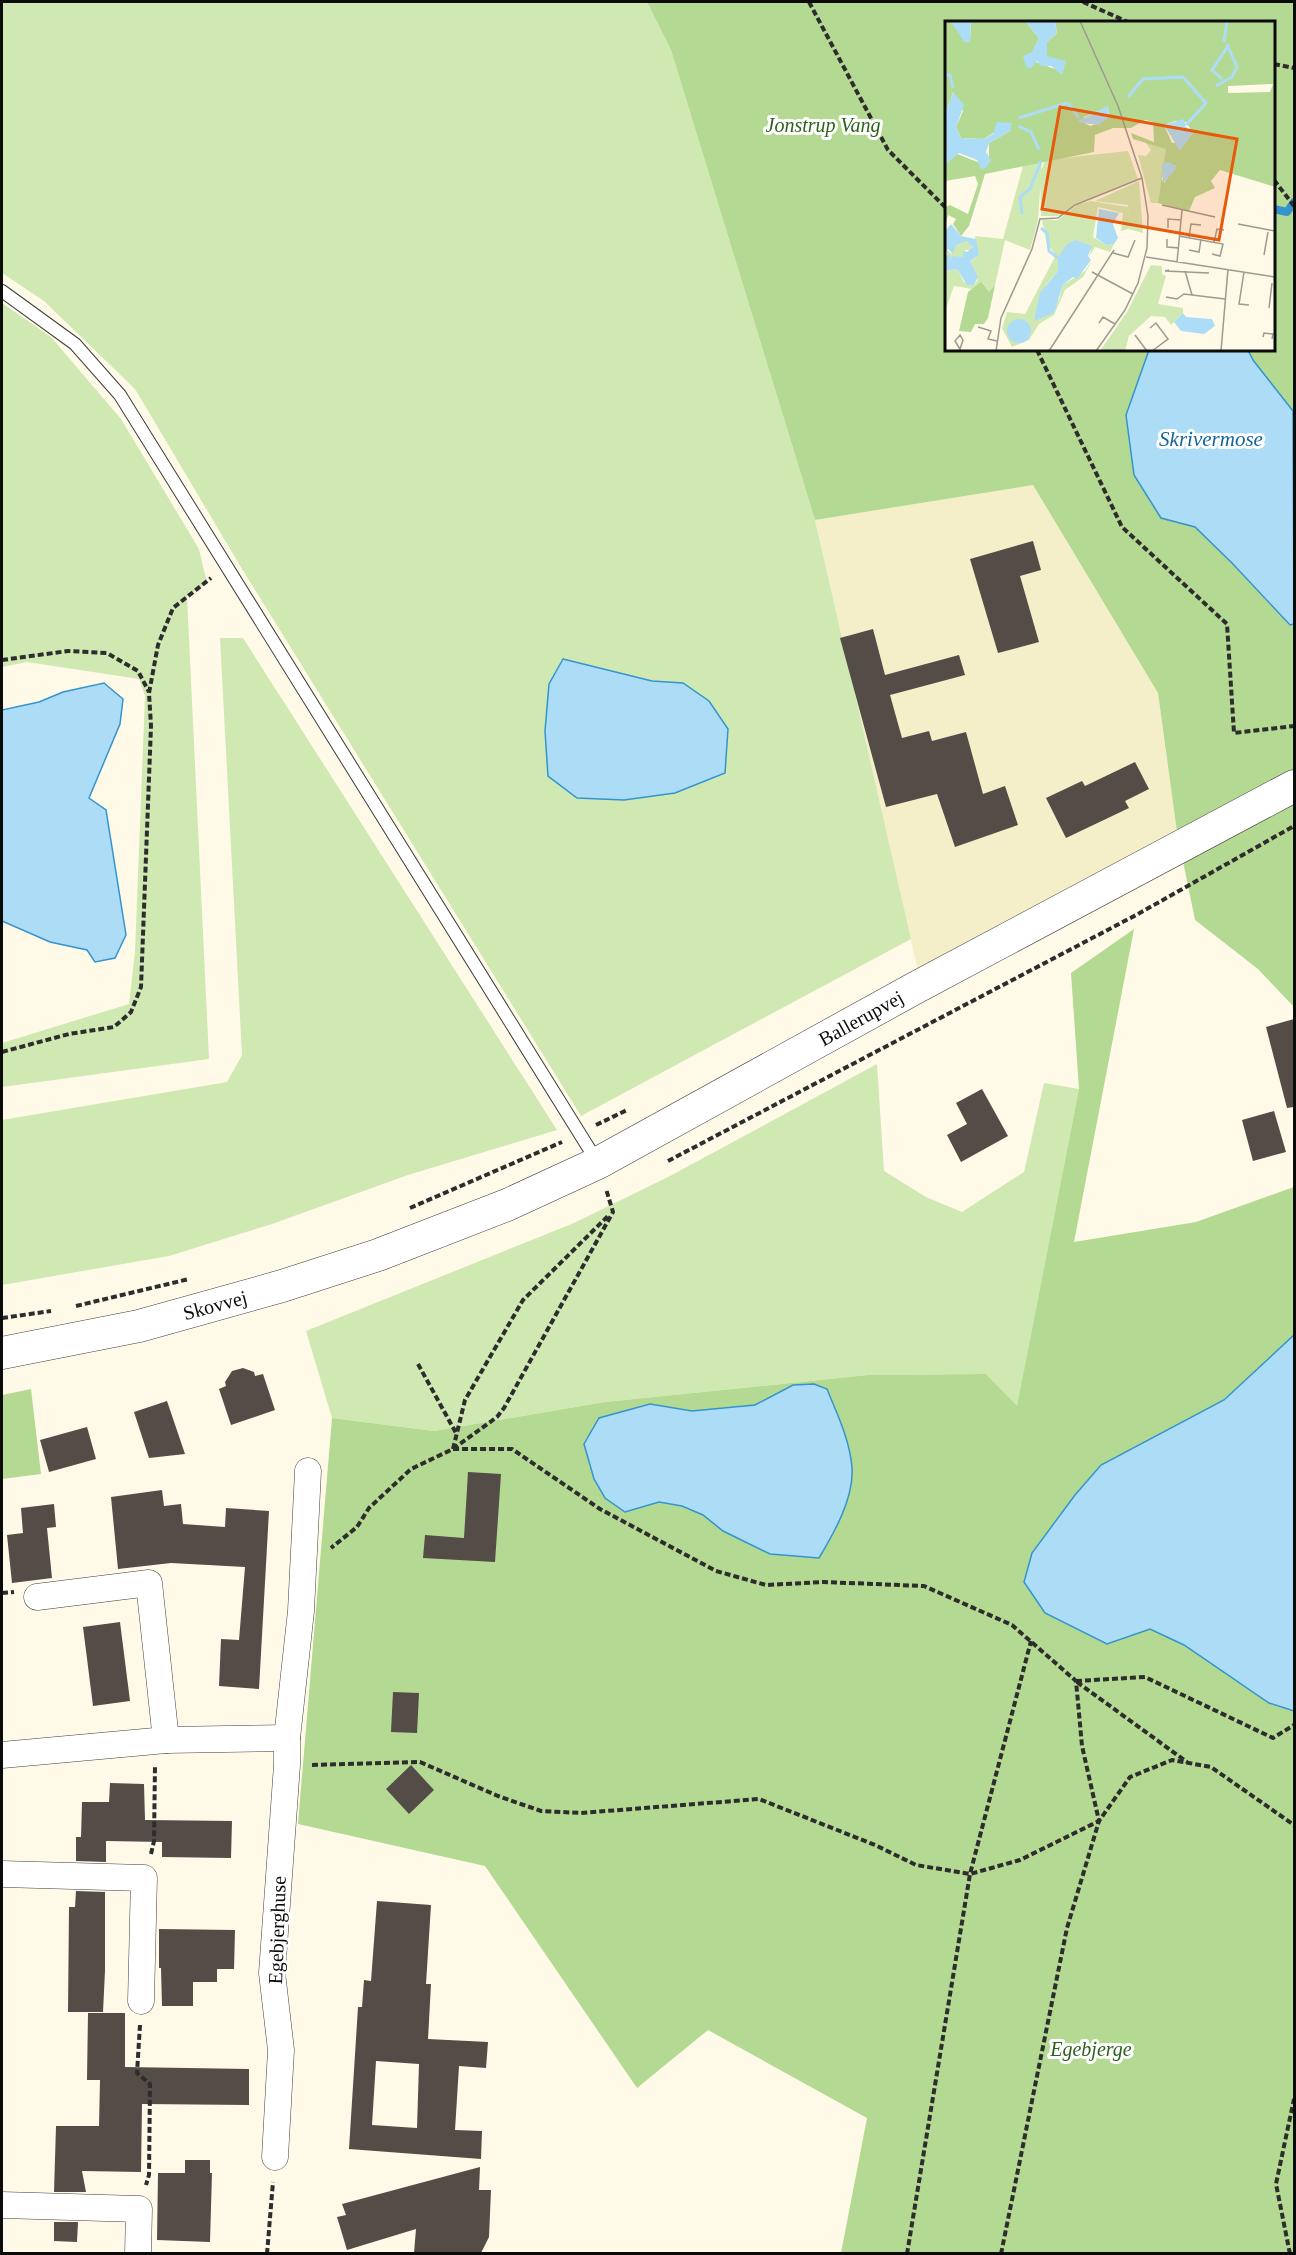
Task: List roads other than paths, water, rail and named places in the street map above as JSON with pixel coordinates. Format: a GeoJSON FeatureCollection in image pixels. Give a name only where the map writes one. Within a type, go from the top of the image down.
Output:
{"type":"FeatureCollection","features":[{"type":"Feature","properties":{"kind":"street","name":"Ballerupvej"},"geometry":{"type":"LineString","coordinates":[[422,1238],[507,1205],[603,1178],[917,987],[1294,786]]}},
{"type":"Feature","properties":{"kind":"street","name":"Skovvej"},"geometry":{"type":"LineString","coordinates":[[2,1353],[150,1323],[282,1286],[422,1238]]}},
{"type":"Feature","properties":{"kind":"street","name":"Egebjerghuse"},"geometry":{"type":"LineString","coordinates":[[275,2157],[281,2050],[272,1974],[287,1738],[301,1611],[308,1471]]}},
{"type":"Feature","properties":{"kind":"street"},"geometry":{"type":"LineString","coordinates":[[37,1597],[149,1583],[166,1740]]}},
{"type":"Feature","properties":{"kind":"street"},"geometry":{"type":"LineString","coordinates":[[2,1755],[166,1740],[287,1738]]}},
{"type":"Feature","properties":{"kind":"street"},"geometry":{"type":"LineString","coordinates":[[2,1874],[144,1878],[141,2001]]}},
{"type":"Feature","properties":{"kind":"street"},"geometry":{"type":"LineString","coordinates":[[2,2205],[139,2209],[138,2253]]}},
{"type":"Feature","properties":{"kind":"lane"},"geometry":{"type":"LineString","coordinates":[[2,291],[75,344],[120,395],[603,1178]]}},
{"type":"Feature","properties":{"kind":"water","name":"Skrivermose"},"geometry":{"type":"Polygon","coordinates":[[[1149,351],[1248,351],[1293,411],[1294,624],[1290,625],[1195,527],[1161,518],[1134,475],[1126,415],[1149,351]]]}},
{"type":"Feature","properties":{"kind":"water"},"geometry":{"type":"Polygon","coordinates":[[[563,659],[652,681],[683,683],[709,701],[728,729],[725,773],[675,793],[624,800],[577,798],[548,776],[545,731],[549,684],[563,659]]]}},
{"type":"Feature","properties":{"kind":"water"},"geometry":{"type":"Polygon","coordinates":[[[104,683],[123,699],[120,724],[89,798],[106,810],[126,935],[115,958],[95,962],[87,950],[50,942],[2,921],[2,710],[104,683]]]}},
{"type":"Feature","properties":{"kind":"water"},"geometry":{"type":"Polygon","coordinates":[[[1294,1335],[1294,1711],[1269,1703],[1184,1645],[1150,1629],[1107,1644],[1045,1613],[1024,1582],[1032,1553],[1075,1495],[1101,1465],[1224,1400],[1294,1335]]]}},
{"type":"Feature","properties":{"kind":"water"},"geometry":{"type":"Polygon","coordinates":[[[814,1384],[827,1389],[846,1437],[852,1468],[850,1491],[846,1503],[837,1526],[819,1558],[770,1554],[723,1531],[703,1515],[682,1506],[659,1502],[625,1512],[605,1498],[594,1479],[584,1444],[599,1418],[650,1404],[692,1411],[755,1405],[793,1385],[814,1384]]]}},
{"type":"Feature","properties":{"kind":"waterway"},"geometry":{"type":"LineString","coordinates":[[1275,209],[1287,212],[1294,202]]}},
{"type":"Feature","properties":{"kind":"park label","name":"Jonstrup Vang"},"geometry":{"type":"Point","coordinates":[823,125]}},
{"type":"Feature","properties":{"kind":"park label","name":"Egebjerge"},"geometry":{"type":"Point","coordinates":[1091,2049]}}]}
